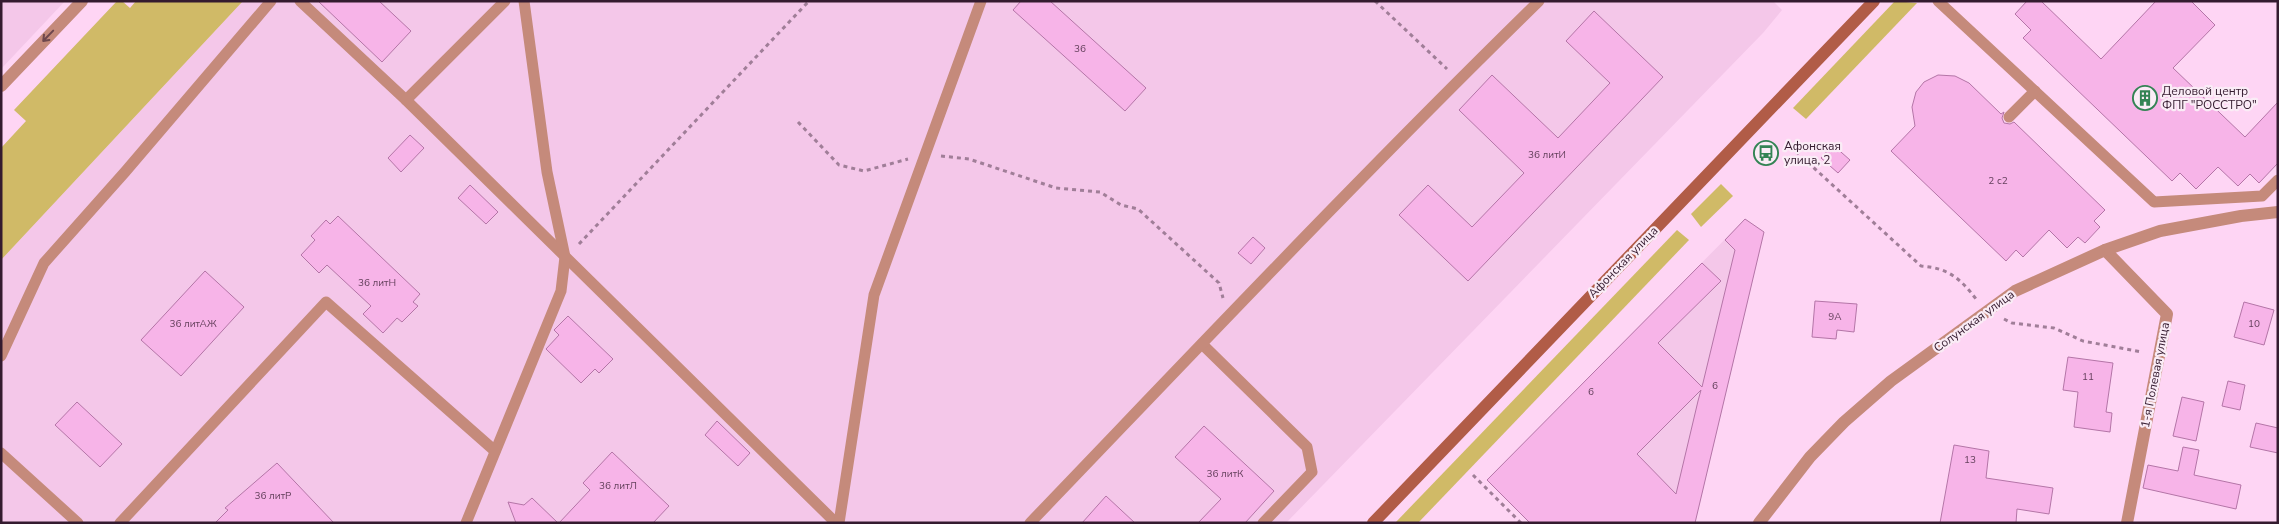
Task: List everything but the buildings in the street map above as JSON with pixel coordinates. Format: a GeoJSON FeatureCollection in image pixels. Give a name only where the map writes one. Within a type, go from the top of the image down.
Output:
{"type":"FeatureCollection","features":[{"type":"Feature","properties":{"kind":"street"},"geometry":{"type":"LineString","coordinates":[[1,86],[82,1]]}},
{"type":"Feature","properties":{"kind":"street","name":"Афонская улица"},"geometry":{"type":"LineString","coordinates":[[1373,523],[1874,1]]}},
{"type":"Feature","properties":{"kind":"street","name":"Солунская улица"},"geometry":{"type":"LineString","coordinates":[[1759,523],[1810,457],[1844,422],[1891,381],[2015,291],[2105,250],[2160,231],[2241,216],[2278,212]]}},
{"type":"Feature","properties":{"kind":"street","name":"1-я Полевая улица"},"geometry":{"type":"LineString","coordinates":[[2105,250],[2167,314],[2127,523]]}},
{"type":"Feature","properties":{"kind":"lane"},"geometry":{"type":"LineString","coordinates":[[1,356],[44,263],[126,172],[271,1]]}},
{"type":"Feature","properties":{"kind":"lane"},"geometry":{"type":"LineString","coordinates":[[300,1],[406,100],[838,523]]}},
{"type":"Feature","properties":{"kind":"lane"},"geometry":{"type":"LineString","coordinates":[[406,100],[505,1]]}},
{"type":"Feature","properties":{"kind":"lane"},"geometry":{"type":"LineString","coordinates":[[466,523],[561,291],[565,257],[547,172],[524,1]]}},
{"type":"Feature","properties":{"kind":"lane"},"geometry":{"type":"LineString","coordinates":[[838,523],[874,295],[981,1]]}},
{"type":"Feature","properties":{"kind":"lane"},"geometry":{"type":"LineString","coordinates":[[1030,523],[1228,315],[1458,80],[1539,1]]}},
{"type":"Feature","properties":{"kind":"lane"},"geometry":{"type":"LineString","coordinates":[[1938,1],[2154,202],[2262,196],[2278,180]]}},
{"type":"Feature","properties":{"kind":"lane"},"geometry":{"type":"LineString","coordinates":[[2009,117],[2035,91]]}},
{"type":"Feature","properties":{"kind":"lane"},"geometry":{"type":"LineString","coordinates":[[120,523],[326,302],[495,451]]}},
{"type":"Feature","properties":{"kind":"lane"},"geometry":{"type":"LineString","coordinates":[[1202,344],[1307,447],[1312,472],[1263,523]]}},
{"type":"Feature","properties":{"kind":"lane"},"geometry":{"type":"LineString","coordinates":[[1,453],[78,523]]}},
{"type":"Feature","properties":{"kind":"path"},"geometry":{"type":"LineString","coordinates":[[565,257],[809,1]]}},
{"type":"Feature","properties":{"kind":"path"},"geometry":{"type":"LineString","coordinates":[[1375,1],[1458,80]]}},
{"type":"Feature","properties":{"kind":"path"},"geometry":{"type":"LineString","coordinates":[[798,122],[838,165],[864,171],[925,155],[969,159],[1056,188],[1100,192],[1121,205],[1138,209],[1219,283],[1228,315]]}},
{"type":"Feature","properties":{"kind":"path"},"geometry":{"type":"LineString","coordinates":[[1790,146],[1921,266],[1939,268],[1963,282],[1986,312],[2012,323],[2054,328],[2082,341],[2159,356]]}},
{"type":"Feature","properties":{"kind":"path"},"geometry":{"type":"LineString","coordinates":[[1473,475],[1521,523]]}},
{"type":"Feature","properties":{"kind":"shaded area"},"geometry":{"type":"Polygon","coordinates":[[[1,1],[65,1],[1,69],[1,1]]]}},
{"type":"Feature","properties":{"kind":"shaded area"},"geometry":{"type":"Polygon","coordinates":[[[117,1],[122,1],[130,8],[136,1],[243,1],[1,260],[1,148],[26,121],[14,110],[117,1]]]}},
{"type":"Feature","properties":{"kind":"shaded area"},"geometry":{"type":"Polygon","coordinates":[[[243,1],[1773,1],[1782,10],[1763,33],[1286,523],[1,523],[1,260],[243,1]]]}},
{"type":"Feature","properties":{"kind":"shaded area"},"geometry":{"type":"Polygon","coordinates":[[[1895,1],[1917,3],[1806,119],[1793,108],[1895,1]]]}},
{"type":"Feature","properties":{"kind":"shaded area"},"geometry":{"type":"Polygon","coordinates":[[[1721,184],[1733,196],[1701,227],[1691,214],[1721,184]]]}},
{"type":"Feature","properties":{"kind":"shaded area"},"geometry":{"type":"Polygon","coordinates":[[[1745,219],[1764,232],[1695,523],[1530,523],[1487,480],[1745,219]]]}},
{"type":"Feature","properties":{"kind":"shaded area"},"geometry":{"type":"Polygon","coordinates":[[[1677,230],[1689,240],[1418,523],[1395,523],[1677,230]]]}},
{"type":"Feature","properties":{"kind":"place","name":"Деловой центр ФПГ \"РОССТРО\""},"geometry":{"type":"Point","coordinates":[2145,98]}},
{"type":"Feature","properties":{"kind":"place","name":"Афонская улица, 2"},"geometry":{"type":"Point","coordinates":[1766,153]}}]}
